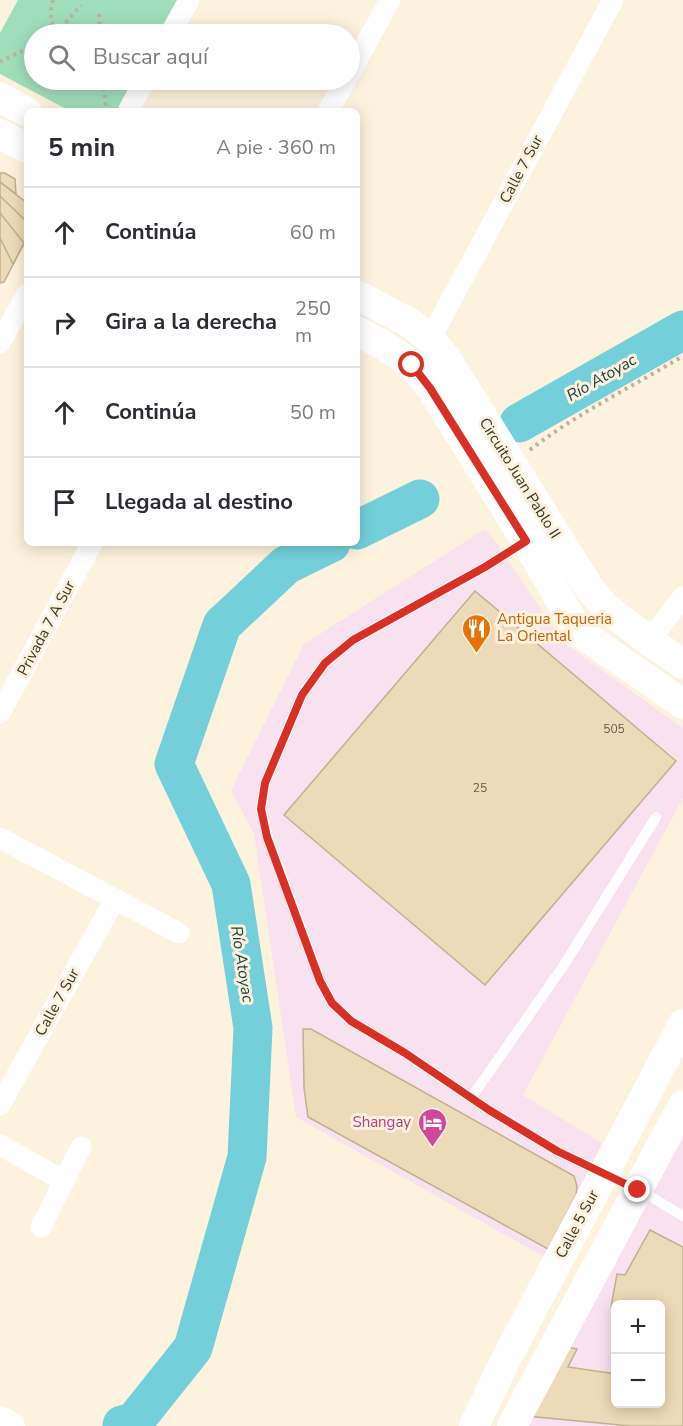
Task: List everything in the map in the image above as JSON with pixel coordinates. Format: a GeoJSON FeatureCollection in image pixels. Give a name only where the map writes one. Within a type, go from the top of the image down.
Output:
{"type":"FeatureCollection","features":[{"type":"Feature","properties":{"kind":"main road"},"geometry":{"type":"LineString","coordinates":[[0,97],[24,110]]}},
{"type":"Feature","properties":{"kind":"main road"},"geometry":{"type":"LineString","coordinates":[[0,134],[24,146]]}},
{"type":"Feature","properties":{"kind":"main road","name":"Circuito Juan Pablo II"},"geometry":{"type":"LineString","coordinates":[[360,297],[410,323],[430,339],[446,358],[588,586],[604,606],[683,664]]}},
{"type":"Feature","properties":{"kind":"main road","name":"Circuito Juan Pablo II"},"geometry":{"type":"LineString","coordinates":[[360,333],[385,346],[412,365],[430,388],[526,541],[572,620],[585,636],[683,704]]}},
{"type":"Feature","properties":{"kind":"main road","name":"Calle 5 Sur"},"geometry":{"type":"LineString","coordinates":[[474,1426],[505,1361],[683,1024]]}},
{"type":"Feature","properties":{"kind":"main road"},"geometry":{"type":"LineString","coordinates":[[515,1425],[683,1106]]}},
{"type":"Feature","properties":{"kind":"main road"},"geometry":{"type":"LineString","coordinates":[[505,1361],[539,1376]]}},
{"type":"Feature","properties":{"kind":"main road"},"geometry":{"type":"LineString","coordinates":[[0,1421],[10,1426]]}},
{"type":"Feature","properties":{"kind":"street"},"geometry":{"type":"LineString","coordinates":[[176,24],[189,0]]}},
{"type":"Feature","properties":{"kind":"street"},"geometry":{"type":"LineString","coordinates":[[360,55],[390,0]]}},
{"type":"Feature","properties":{"kind":"street","name":"Calle 7 Sur"},"geometry":{"type":"LineString","coordinates":[[430,339],[613,0]]}},
{"type":"Feature","properties":{"kind":"street"},"geometry":{"type":"LineString","coordinates":[[130,108],[140,90]]}},
{"type":"Feature","properties":{"kind":"street"},"geometry":{"type":"LineString","coordinates":[[330,108],[340,90]]}},
{"type":"Feature","properties":{"kind":"street"},"geometry":{"type":"LineString","coordinates":[[0,343],[24,299]]}},
{"type":"Feature","properties":{"kind":"street","name":"Privada 7 A Sur"},"geometry":{"type":"LineString","coordinates":[[0,713],[90,546]]}},
{"type":"Feature","properties":{"kind":"street"},"geometry":{"type":"LineString","coordinates":[[649,641],[683,597]]}},
{"type":"Feature","properties":{"kind":"street"},"geometry":{"type":"LineString","coordinates":[[0,838],[179,933]]}},
{"type":"Feature","properties":{"kind":"street","name":"Calle 7 Sur"},"geometry":{"type":"LineString","coordinates":[[0,1105],[115,899]]}},
{"type":"Feature","properties":{"kind":"street"},"geometry":{"type":"LineString","coordinates":[[0,1145],[64,1181]]}},
{"type":"Feature","properties":{"kind":"street"},"geometry":{"type":"LineString","coordinates":[[41,1227],[81,1147]]}},
{"type":"Feature","properties":{"kind":"lane"},"geometry":{"type":"LineString","coordinates":[[526,541],[485,567],[353,640],[325,663],[302,695],[265,783],[261,809],[267,837],[320,981],[332,1003],[351,1021],[557,1151],[638,1190],[683,1216]]}},
{"type":"Feature","properties":{"kind":"lane"},"geometry":{"type":"LineString","coordinates":[[471,1098],[564,965],[656,817]]}},
{"type":"Feature","properties":{"kind":"path"},"geometry":{"type":"LineString","coordinates":[[52,24],[50,18],[53,0]]}},
{"type":"Feature","properties":{"kind":"path"},"geometry":{"type":"LineString","coordinates":[[65,24],[81,5]]}},
{"type":"Feature","properties":{"kind":"path"},"geometry":{"type":"LineString","coordinates":[[99,14],[100,24]]}},
{"type":"Feature","properties":{"kind":"path"},"geometry":{"type":"LineString","coordinates":[[0,62],[24,50]]}},
{"type":"Feature","properties":{"kind":"path"},"geometry":{"type":"LineString","coordinates":[[104,90],[106,108]]}},
{"type":"Feature","properties":{"kind":"path"},"geometry":{"type":"LineString","coordinates":[[514,468],[526,453],[544,439],[582,414],[683,356]]}},
{"type":"Feature","properties":{"kind":"shaded area"},"geometry":{"type":"Polygon","coordinates":[[[485,529],[564,643],[683,728],[683,798],[523,1095],[602,1143],[546,1258],[296,1117],[254,834],[231,790],[304,644],[485,529]]]}},
{"type":"Feature","properties":{"kind":"shaded area"},"geometry":{"type":"Polygon","coordinates":[[[683,1128],[683,1426],[524,1426],[683,1128]]]}},
{"type":"Feature","properties":{"kind":"green space"},"geometry":{"type":"Polygon","coordinates":[[[18,0],[185,0],[172,24],[24,24],[24,87],[0,74],[0,33],[18,0]]]}},
{"type":"Feature","properties":{"kind":"green space"},"geometry":{"type":"Polygon","coordinates":[[[30,90],[138,90],[128,108],[64,108],[30,90]]]}},
{"type":"Feature","properties":{"kind":"building"},"geometry":{"type":"Polygon","coordinates":[[[0,173],[5,173],[15,179],[16,194],[0,182],[0,173]]]}},
{"type":"Feature","properties":{"kind":"building"},"geometry":{"type":"Polygon","coordinates":[[[0,182],[24,201],[24,244],[4,282],[0,283],[0,182]]]}},
{"type":"Feature","properties":{"kind":"building"},"geometry":{"type":"Polygon","coordinates":[[[0,182],[24,201],[24,219],[0,196],[0,182]]]}},
{"type":"Feature","properties":{"kind":"building"},"geometry":{"type":"Polygon","coordinates":[[[0,213],[24,243],[13,264],[0,238],[0,213]]]}},
{"type":"Feature","properties":{"kind":"building"},"geometry":{"type":"Polygon","coordinates":[[[475,591],[676,761],[485,985],[284,815],[475,591]]]}},
{"type":"Feature","properties":{"kind":"building"},"geometry":{"type":"Polygon","coordinates":[[[303,1029],[311,1029],[574,1176],[577,1186],[576,1195],[548,1249],[308,1117],[304,1088],[303,1029]]]}},
{"type":"Feature","properties":{"kind":"building"},"geometry":{"type":"Polygon","coordinates":[[[650,1230],[683,1247],[683,1426],[631,1426],[526,1416],[563,1346],[577,1349],[568,1367],[611,1373],[611,1408],[665,1408],[665,1300],[612,1300],[617,1274],[625,1275],[650,1230]]]}},
{"type":"Feature","properties":{"kind":"waterway","name":"Río Atoyac"},"geometry":{"type":"LineString","coordinates":[[519,423],[683,330]]}},
{"type":"Feature","properties":{"kind":"waterway","name":"Río Atoyac"},"geometry":{"type":"LineString","coordinates":[[360,529],[420,499]]}},
{"type":"Feature","properties":{"kind":"waterway","name":"Río Atoyac"},"geometry":{"type":"LineString","coordinates":[[122,1425],[134,1422],[193,1348],[247,1157],[253,1028],[231,884],[174,764],[222,625],[286,565],[325,546]]}},
{"type":"Feature","properties":{"kind":"waterway","name":"Río Atoyac"},"geometry":{"type":"LineString","coordinates":[[134,1422],[139,1426]]}},
{"type":"Feature","properties":{"kind":"place","name":"Antigua Taqueria La Oriental"},"geometry":{"type":"Point","coordinates":[476,654]}},
{"type":"Feature","properties":{"kind":"place","name":"Shangay"},"geometry":{"type":"Point","coordinates":[432,1148]}},
{"type":"Feature","properties":{"kind":"route"},"geometry":{"type":"LineString","coordinates":[[412,365],[430,388],[526,541],[485,567],[353,640],[325,663],[302,695],[265,783],[261,809],[267,837],[320,981],[332,1003],[351,1021],[405,1053],[489,1110],[557,1151],[638,1190]]}}]}
